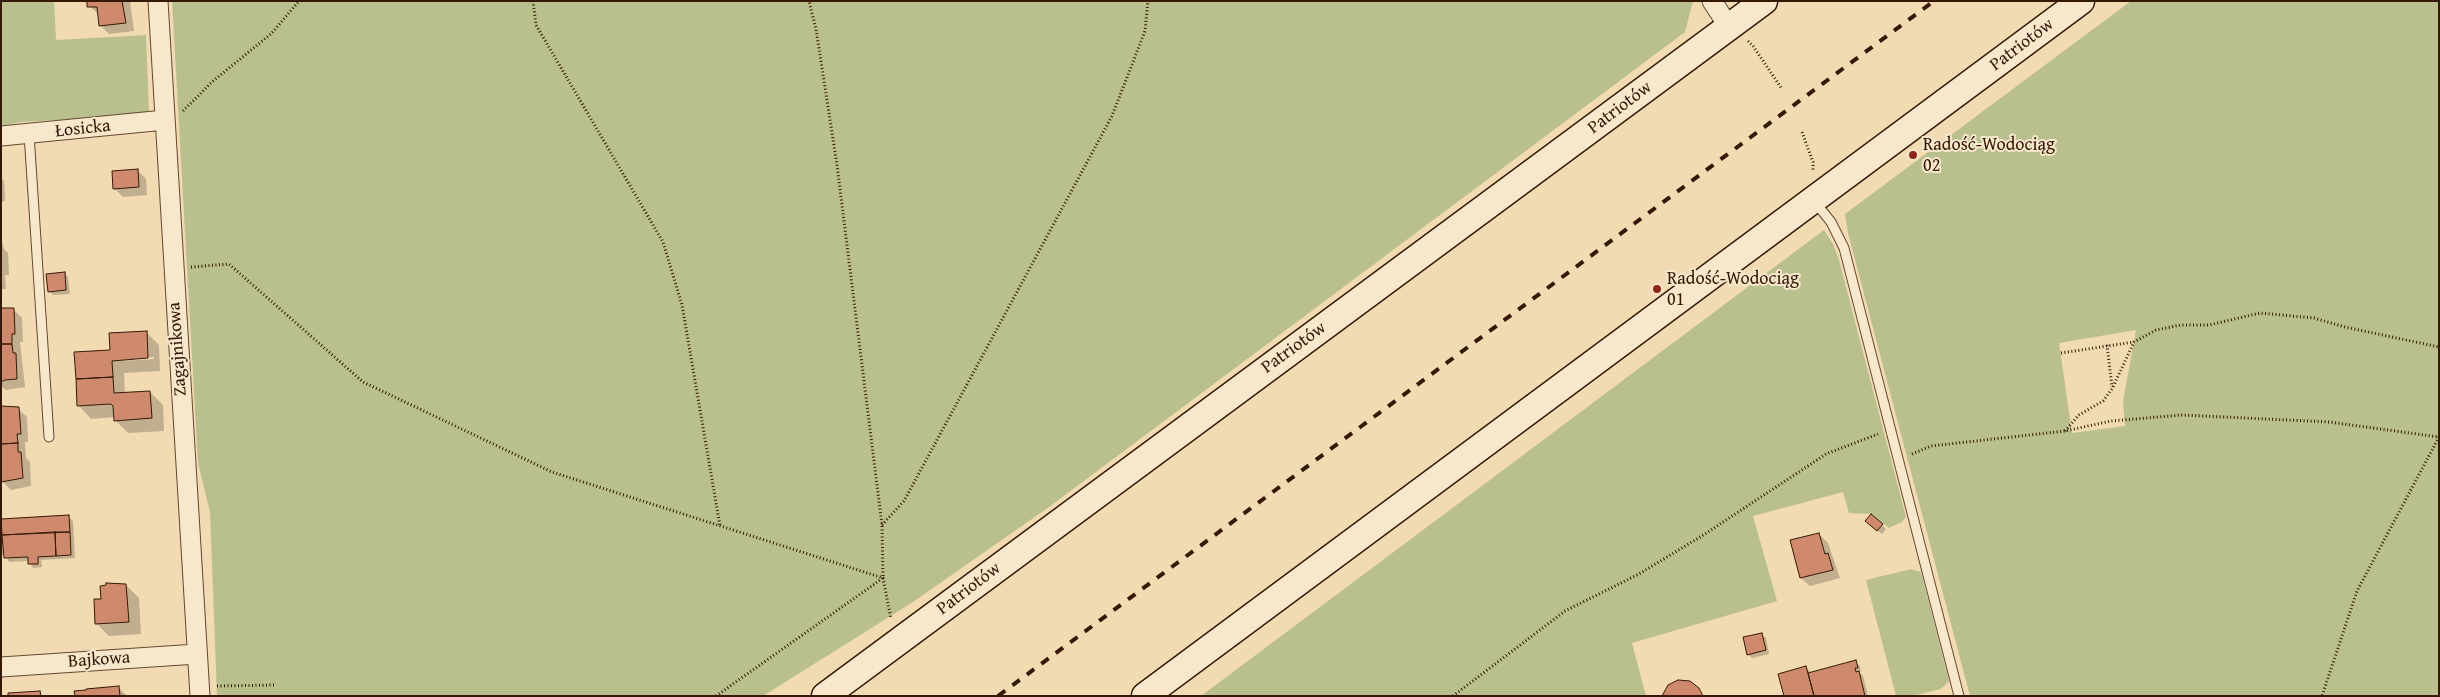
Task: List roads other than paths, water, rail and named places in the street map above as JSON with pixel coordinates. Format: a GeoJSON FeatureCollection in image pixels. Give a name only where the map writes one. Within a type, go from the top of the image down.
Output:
{"type":"FeatureCollection","features":[{"type":"Feature","properties":{"kind":"main road","name":"Patriotów"},"geometry":{"type":"LineString","coordinates":[[825,696],[1764,1]]}},
{"type":"Feature","properties":{"kind":"main road","name":"Patriotów"},"geometry":{"type":"LineString","coordinates":[[1144,696],[2081,1]]}},
{"type":"Feature","properties":{"kind":"street","name":"Zagajnikowa"},"geometry":{"type":"LineString","coordinates":[[158,1],[199,691]]}},
{"type":"Feature","properties":{"kind":"street"},"geometry":{"type":"LineString","coordinates":[[1712,1],[1729,27]]}},
{"type":"Feature","properties":{"kind":"street","name":"Łosicka"},"geometry":{"type":"LineString","coordinates":[[1,136],[165,120]]}},
{"type":"Feature","properties":{"kind":"street","name":"Bajkowa"},"geometry":{"type":"LineString","coordinates":[[1,667],[197,654]]}},
{"type":"Feature","properties":{"kind":"lane"},"geometry":{"type":"LineString","coordinates":[[29,134],[49,437]]}},
{"type":"Feature","properties":{"kind":"lane"},"geometry":{"type":"LineString","coordinates":[[1813,200],[1831,222],[1844,248],[1959,696]]}},
{"type":"Feature","properties":{"kind":"railway"},"geometry":{"type":"LineString","coordinates":[[998,696],[1934,1]]}},
{"type":"Feature","properties":{"kind":"place","name":"Radość-Wodociąg 02"},"geometry":{"type":"Point","coordinates":[1913,155]}},
{"type":"Feature","properties":{"kind":"place","name":"Radość-Wodociąg 01"},"geometry":{"type":"Point","coordinates":[1657,289]}}]}
